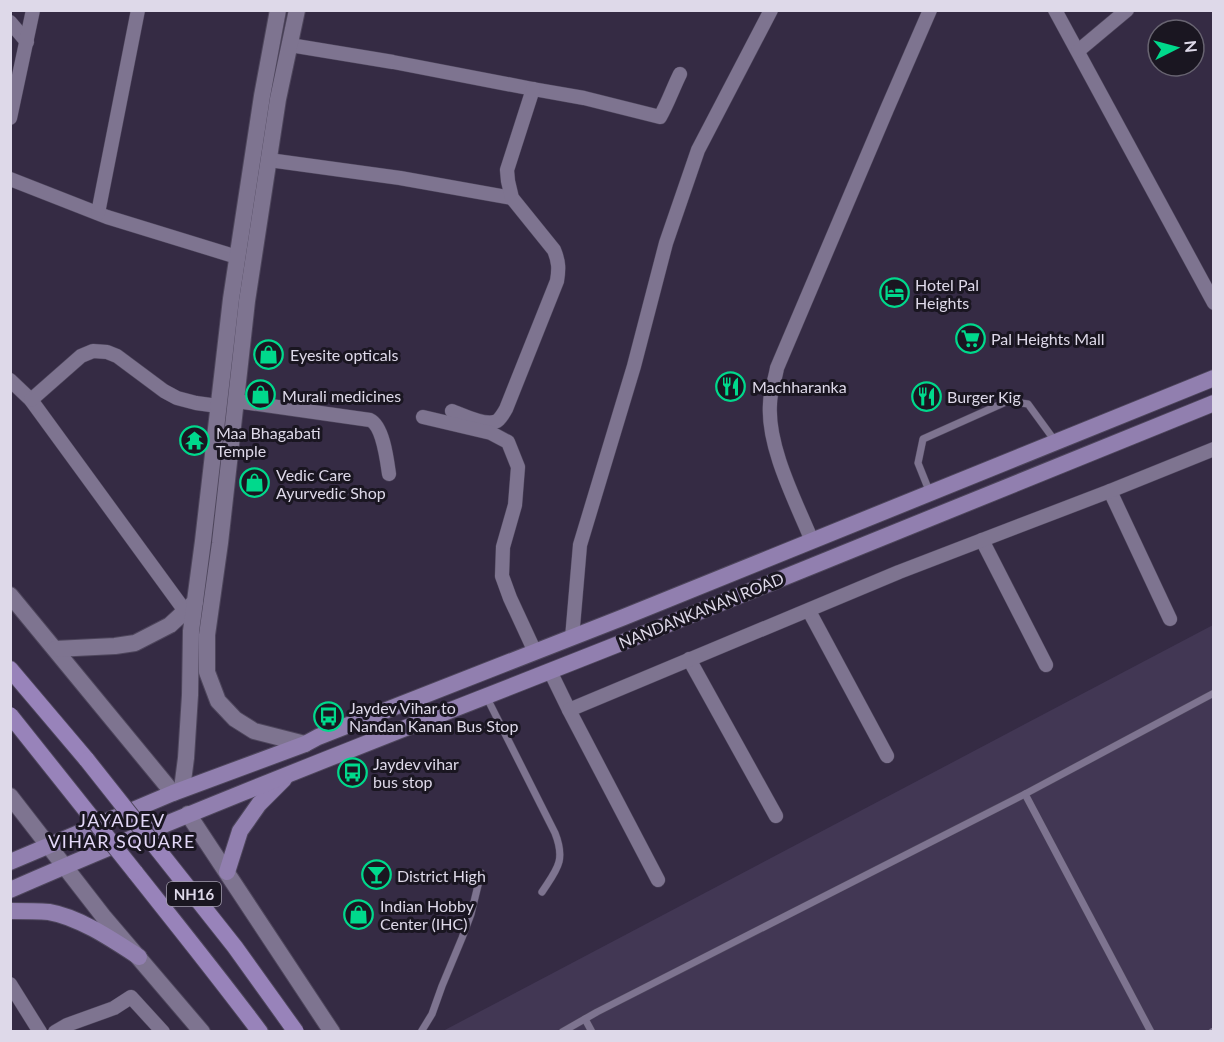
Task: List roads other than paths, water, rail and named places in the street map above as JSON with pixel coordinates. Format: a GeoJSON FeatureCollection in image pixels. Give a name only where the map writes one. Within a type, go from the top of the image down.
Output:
{"type":"FeatureCollection","features":[{"type":"Feature","properties":{"kind":"highway","name":"NH16"},"geometry":{"type":"LineString","coordinates":[[10,669],[167,860],[235,947],[296,1032]]}},
{"type":"Feature","properties":{"kind":"highway","name":"NH16"},"geometry":{"type":"LineString","coordinates":[[10,716],[215,971],[260,1032]]}},
{"type":"Feature","properties":{"kind":"main road","name":"NANDANKANAN ROAD"},"geometry":{"type":"LineString","coordinates":[[10,862],[177,791],[305,744],[572,638],[1214,378]]}},
{"type":"Feature","properties":{"kind":"main road","name":"NANDANKANAN ROAD"},"geometry":{"type":"LineString","coordinates":[[10,890],[188,814],[1214,403]]}},
{"type":"Feature","properties":{"kind":"main road"},"geometry":{"type":"LineString","coordinates":[[1124,414],[1134,435]]}},
{"type":"Feature","properties":{"kind":"main road"},"geometry":{"type":"LineString","coordinates":[[227,872],[240,831],[259,804],[288,774]]}},
{"type":"Feature","properties":{"kind":"main road"},"geometry":{"type":"LineString","coordinates":[[10,911],[51,913],[76,921],[101,933],[139,957]]}},
{"type":"Feature","properties":{"kind":"street"},"geometry":{"type":"LineString","coordinates":[[10,118],[33,10]]}},
{"type":"Feature","properties":{"kind":"street"},"geometry":{"type":"LineString","coordinates":[[98,213],[138,10]]}},
{"type":"Feature","properties":{"kind":"street"},"geometry":{"type":"LineString","coordinates":[[278,10],[270,98],[269,160],[248,301],[207,635],[207,672],[219,700],[235,719],[254,731],[305,744]]}},
{"type":"Feature","properties":{"kind":"street"},"geometry":{"type":"LineString","coordinates":[[177,791],[189,727],[190,607],[203,541],[237,257],[270,98],[290,45],[297,10]]}},
{"type":"Feature","properties":{"kind":"street"},"geometry":{"type":"LineString","coordinates":[[572,638],[580,545],[634,366],[666,243],[698,150],[771,10]]}},
{"type":"Feature","properties":{"kind":"street"},"geometry":{"type":"LineString","coordinates":[[812,541],[783,471],[771,433],[770,404],[777,368],[930,10]]}},
{"type":"Feature","properties":{"kind":"street"},"geometry":{"type":"LineString","coordinates":[[1055,10],[1214,303]]}},
{"type":"Feature","properties":{"kind":"street"},"geometry":{"type":"LineString","coordinates":[[1078,51],[1127,10]]}},
{"type":"Feature","properties":{"kind":"street"},"geometry":{"type":"LineString","coordinates":[[10,22],[27,42]]}},
{"type":"Feature","properties":{"kind":"street"},"geometry":{"type":"LineString","coordinates":[[290,45],[584,98],[660,117],[680,74]]}},
{"type":"Feature","properties":{"kind":"street"},"geometry":{"type":"LineString","coordinates":[[452,411],[482,422],[493,423],[500,420],[557,281],[559,268],[554,250],[512,198],[508,181],[507,170],[533,89]]}},
{"type":"Feature","properties":{"kind":"street"},"geometry":{"type":"LineString","coordinates":[[269,160],[400,178],[512,198]]}},
{"type":"Feature","properties":{"kind":"street"},"geometry":{"type":"LineString","coordinates":[[10,179],[98,213],[237,257]]}},
{"type":"Feature","properties":{"kind":"street"},"geometry":{"type":"LineString","coordinates":[[31,400],[81,356],[93,351],[107,352],[117,356],[177,398],[218,406]]}},
{"type":"Feature","properties":{"kind":"street"},"geometry":{"type":"LineString","coordinates":[[10,380],[31,400],[190,607]]}},
{"type":"Feature","properties":{"kind":"street"},"geometry":{"type":"LineString","coordinates":[[236,401],[375,422],[379,429],[389,474]]}},
{"type":"Feature","properties":{"kind":"street"},"geometry":{"type":"LineString","coordinates":[[423,417],[491,433],[508,442],[518,467],[515,505],[504,547],[502,576],[535,652]]}},
{"type":"Feature","properties":{"kind":"street"},"geometry":{"type":"LineString","coordinates":[[569,710],[899,572],[1214,449]]}},
{"type":"Feature","properties":{"kind":"street"},"geometry":{"type":"LineString","coordinates":[[1110,491],[1170,619]]}},
{"type":"Feature","properties":{"kind":"street"},"geometry":{"type":"LineString","coordinates":[[982,540],[1046,665]]}},
{"type":"Feature","properties":{"kind":"street"},"geometry":{"type":"LineString","coordinates":[[10,595],[177,791]]}},
{"type":"Feature","properties":{"kind":"street"},"geometry":{"type":"LineString","coordinates":[[55,649],[135,643],[170,625],[190,607]]}},
{"type":"Feature","properties":{"kind":"street"},"geometry":{"type":"LineString","coordinates":[[809,611],[887,756]]}},
{"type":"Feature","properties":{"kind":"street"},"geometry":{"type":"LineString","coordinates":[[689,659],[776,816]]}},
{"type":"Feature","properties":{"kind":"street"},"geometry":{"type":"LineString","coordinates":[[549,671],[658,880]]}},
{"type":"Feature","properties":{"kind":"street"},"geometry":{"type":"LineString","coordinates":[[10,796],[103,916],[202,1032]]}},
{"type":"Feature","properties":{"kind":"street"},"geometry":{"type":"LineString","coordinates":[[188,814],[332,1032]]}},
{"type":"Feature","properties":{"kind":"street"},"geometry":{"type":"LineString","coordinates":[[10,984],[40,1032]]}},
{"type":"Feature","properties":{"kind":"street"},"geometry":{"type":"LineString","coordinates":[[55,1032],[67,1025],[114,1008],[131,997],[163,1032]]}},
{"type":"Feature","properties":{"kind":"lane"},"geometry":{"type":"LineString","coordinates":[[930,493],[918,464],[923,439],[1008,401],[1028,404],[1055,441]]}},
{"type":"Feature","properties":{"kind":"lane"},"geometry":{"type":"LineString","coordinates":[[562,1032],[1025,794],[1214,693]]}},
{"type":"Feature","properties":{"kind":"lane"},"geometry":{"type":"LineString","coordinates":[[486,696],[560,844],[557,869],[542,892]]}},
{"type":"Feature","properties":{"kind":"lane"},"geometry":{"type":"LineString","coordinates":[[1025,794],[1151,1032]]}},
{"type":"Feature","properties":{"kind":"lane"},"geometry":{"type":"LineString","coordinates":[[421,1032],[432,1014],[462,938],[471,914],[481,873]]}},
{"type":"Feature","properties":{"kind":"lane"},"geometry":{"type":"LineString","coordinates":[[585,1019],[592,1032]]}},
{"type":"Feature","properties":{"kind":"place","name":"Hotel Pal Heights"},"geometry":{"type":"Point","coordinates":[894,293]}},
{"type":"Feature","properties":{"kind":"place","name":"Pal Heights Mall"},"geometry":{"type":"Point","coordinates":[970,338]}},
{"type":"Feature","properties":{"kind":"place","name":"Eyesite opticals"},"geometry":{"type":"Point","coordinates":[269,354]}},
{"type":"Feature","properties":{"kind":"place","name":"Machharanka"},"geometry":{"type":"Point","coordinates":[731,386]}},
{"type":"Feature","properties":{"kind":"place","name":"Murali medicines"},"geometry":{"type":"Point","coordinates":[261,395]}},
{"type":"Feature","properties":{"kind":"place","name":"Burger Kig"},"geometry":{"type":"Point","coordinates":[926,396]}},
{"type":"Feature","properties":{"kind":"place","name":"Maa Bhagabati Temple"},"geometry":{"type":"Point","coordinates":[195,441]}},
{"type":"Feature","properties":{"kind":"place","name":"Vedic Care Ayurvedic Shop"},"geometry":{"type":"Point","coordinates":[255,483]}},
{"type":"Feature","properties":{"kind":"place","name":"Jaydev Vihar to Nandan Kanan Bus Stop"},"geometry":{"type":"Point","coordinates":[328,716]}},
{"type":"Feature","properties":{"kind":"place","name":"Jaydev vihar bus stop"},"geometry":{"type":"Point","coordinates":[352,772]}},
{"type":"Feature","properties":{"kind":"place","name":"District High"},"geometry":{"type":"Point","coordinates":[376,875]}},
{"type":"Feature","properties":{"kind":"place","name":"Indian Hobby Center (IHC)"},"geometry":{"type":"Point","coordinates":[359,914]}},
{"type":"Feature","properties":{"kind":"district","name":"JAYADEV VIHAR SQUARE"},"geometry":{"type":"Point","coordinates":[122,830]}}]}
